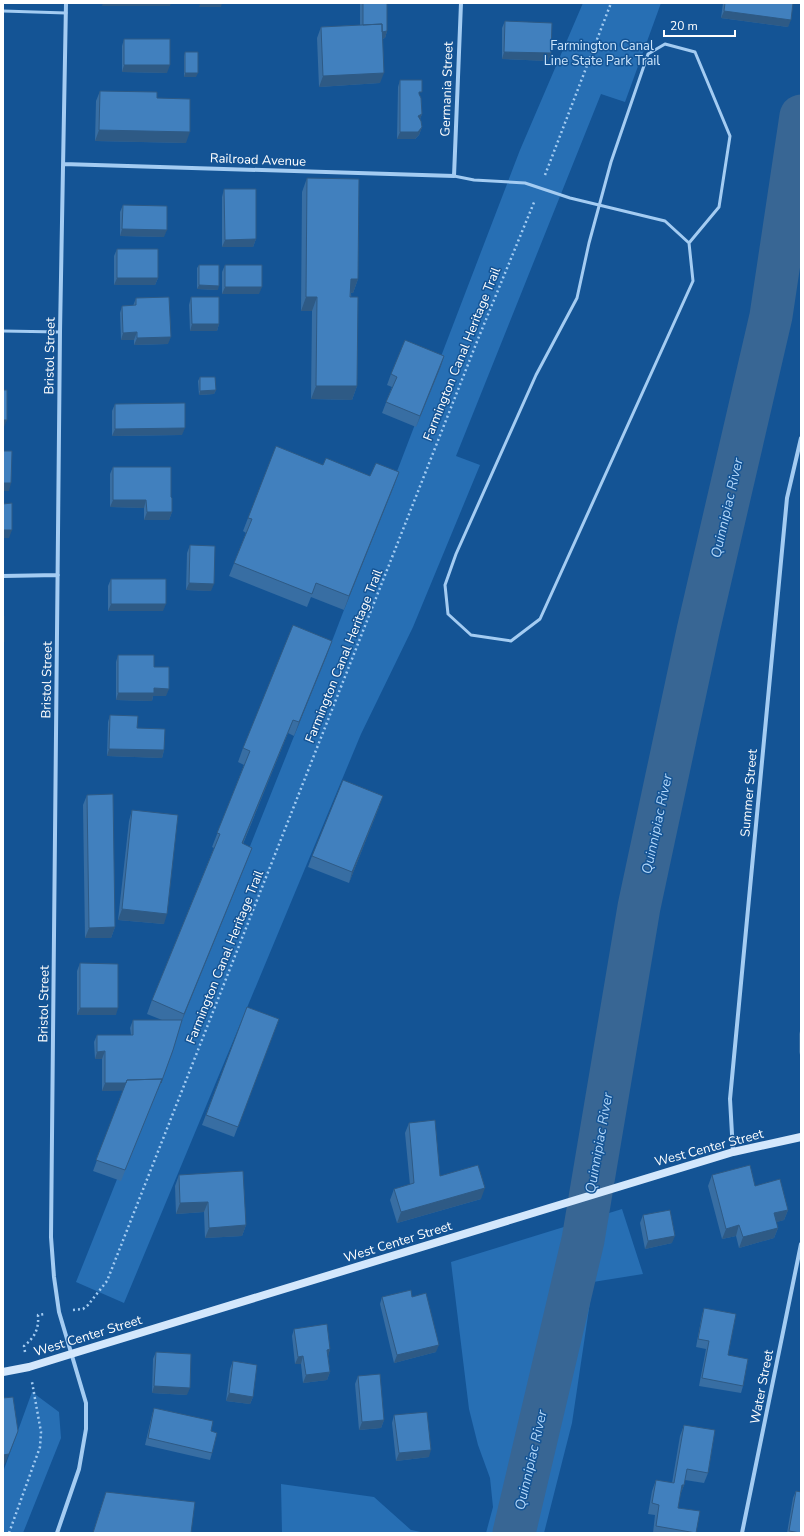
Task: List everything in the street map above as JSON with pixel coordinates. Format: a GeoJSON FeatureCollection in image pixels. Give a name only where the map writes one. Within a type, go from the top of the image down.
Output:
{"type":"FeatureCollection","features":[{"type":"Feature","properties":{"kind":"street","name":"Bristol Street"},"geometry":{"type":"LineString","coordinates":[[58,1533],[79,1469],[86,1430],[86,1403],[59,1312],[54,1277],[51,1237],[62,164],[66,3]]}},
{"type":"Feature","properties":{"kind":"street","name":"Germania Street"},"geometry":{"type":"LineString","coordinates":[[454,176],[461,3]]}},
{"type":"Feature","properties":{"kind":"street","name":"Railroad Avenue"},"geometry":{"type":"LineString","coordinates":[[62,164],[454,176]]}},
{"type":"Feature","properties":{"kind":"street","name":"Summer Street"},"geometry":{"type":"LineString","coordinates":[[733,1152],[730,1099],[786,506],[801,438]]}},
{"type":"Feature","properties":{"kind":"street"},"geometry":{"type":"LineString","coordinates":[[3,576],[58,575]]}},
{"type":"Feature","properties":{"kind":"street","name":"West Center Street"},"geometry":{"type":"LineString","coordinates":[[3,1372],[29,1367],[733,1152],[801,1137]]}},
{"type":"Feature","properties":{"kind":"street","name":"Water Street"},"geometry":{"type":"LineString","coordinates":[[742,1533],[801,1244]]}},
{"type":"Feature","properties":{"kind":"lane"},"geometry":{"type":"LineString","coordinates":[[3,11],[66,13]]}},
{"type":"Feature","properties":{"kind":"lane"},"geometry":{"type":"LineString","coordinates":[[454,176],[474,180],[525,183],[570,198],[600,204],[665,220],[689,243],[693,280],[540,618],[511,641],[471,635],[448,614],[445,585],[456,554],[536,375],[577,298],[600,204],[611,162],[648,54],[665,44],[695,52],[730,136],[719,207],[689,243]]}},
{"type":"Feature","properties":{"kind":"lane"},"geometry":{"type":"LineString","coordinates":[[3,331],[60,332]]}},
{"type":"Feature","properties":{"kind":"path","name":"Farmington Canal Heritage Trail"},"geometry":{"type":"LineString","coordinates":[[83,1309],[107,1281],[478,339],[540,187],[611,3]]}},
{"type":"Feature","properties":{"kind":"path"},"geometry":{"type":"LineString","coordinates":[[24,1346],[35,1336],[38,1326],[38,1315]]}},
{"type":"Feature","properties":{"kind":"path"},"geometry":{"type":"LineString","coordinates":[[8,1533],[40,1446],[41,1432],[34,1391]]}},
{"type":"Feature","properties":{"kind":"green space","name":"Farmington Canal Line State Park Trail"},"geometry":{"type":"Polygon","coordinates":[[[583,3],[661,3],[625,102],[601,94],[456,456],[480,465],[413,627],[361,734],[124,1303],[76,1282],[334,636],[520,150],[583,3]]]}},
{"type":"Feature","properties":{"kind":"green space"},"geometry":{"type":"Polygon","coordinates":[[[622,1209],[643,1274],[593,1282],[572,1423],[544,1533],[486,1533],[493,1507],[490,1478],[478,1445],[469,1409],[451,1262],[622,1209]]]}},
{"type":"Feature","properties":{"kind":"green space"},"geometry":{"type":"Polygon","coordinates":[[[32,1392],[59,1412],[61,1438],[23,1533],[3,1533],[3,1472],[32,1392]]]}},
{"type":"Feature","properties":{"kind":"green space"},"geometry":{"type":"Polygon","coordinates":[[[281,1484],[374,1497],[411,1530],[426,1533],[282,1533],[281,1484]]]}},
{"type":"Feature","properties":{"kind":"building"},"geometry":{"type":"Polygon","coordinates":[[[200,3],[222,3],[200,4],[200,3]]]}},
{"type":"Feature","properties":{"kind":"building"},"geometry":{"type":"Polygon","coordinates":[[[363,3],[387,3],[387,31],[382,32],[382,24],[363,25],[363,3]]]}},
{"type":"Feature","properties":{"kind":"building"},"geometry":{"type":"Polygon","coordinates":[[[725,3],[793,3],[791,20],[724,11],[725,3]]]}},
{"type":"Feature","properties":{"kind":"building"},"geometry":{"type":"Polygon","coordinates":[[[505,21],[552,23],[551,53],[504,52],[505,21]]]}},
{"type":"Feature","properties":{"kind":"building"},"geometry":{"type":"Polygon","coordinates":[[[382,24],[384,73],[323,76],[321,27],[382,24]]]}},
{"type":"Feature","properties":{"kind":"building"},"geometry":{"type":"Polygon","coordinates":[[[124,39],[170,39],[170,65],[124,65],[124,39]]]}},
{"type":"Feature","properties":{"kind":"building"},"geometry":{"type":"Polygon","coordinates":[[[185,52],[198,52],[198,73],[185,73],[185,52]]]}},
{"type":"Feature","properties":{"kind":"building"},"geometry":{"type":"Polygon","coordinates":[[[400,80],[422,80],[422,92],[419,92],[419,94],[421,98],[422,114],[418,116],[422,127],[418,132],[400,132],[400,80]]]}},
{"type":"Feature","properties":{"kind":"building"},"geometry":{"type":"Polygon","coordinates":[[[100,91],[157,92],[157,98],[190,99],[190,132],[99,130],[100,91]]]}},
{"type":"Feature","properties":{"kind":"building"},"geometry":{"type":"Polygon","coordinates":[[[307,178],[359,179],[358,279],[351,279],[350,297],[358,297],[357,386],[316,386],[317,297],[306,297],[307,178]]]}},
{"type":"Feature","properties":{"kind":"building"},"geometry":{"type":"Polygon","coordinates":[[[224,189],[256,189],[256,239],[225,240],[224,189]]]}},
{"type":"Feature","properties":{"kind":"building"},"geometry":{"type":"Polygon","coordinates":[[[123,205],[167,206],[167,230],[122,229],[123,205]]]}},
{"type":"Feature","properties":{"kind":"building"},"geometry":{"type":"Polygon","coordinates":[[[117,249],[158,249],[158,278],[117,278],[117,249]]]}},
{"type":"Feature","properties":{"kind":"building"},"geometry":{"type":"Polygon","coordinates":[[[199,265],[219,265],[219,286],[199,285],[199,265]]]}},
{"type":"Feature","properties":{"kind":"building"},"geometry":{"type":"Polygon","coordinates":[[[225,265],[262,265],[262,287],[225,287],[225,265]]]}},
{"type":"Feature","properties":{"kind":"building"},"geometry":{"type":"Polygon","coordinates":[[[169,297],[171,337],[137,338],[137,332],[123,333],[122,306],[136,305],[136,298],[169,297]]]}},
{"type":"Feature","properties":{"kind":"building"},"geometry":{"type":"Polygon","coordinates":[[[191,297],[219,297],[219,324],[192,324],[191,297]]]}},
{"type":"Feature","properties":{"kind":"building"},"geometry":{"type":"Polygon","coordinates":[[[405,340],[444,356],[420,416],[386,402],[397,377],[391,374],[405,340]]]}},
{"type":"Feature","properties":{"kind":"building"},"geometry":{"type":"Polygon","coordinates":[[[200,377],[215,377],[216,390],[200,391],[200,377]]]}},
{"type":"Feature","properties":{"kind":"building"},"geometry":{"type":"Polygon","coordinates":[[[3,390],[7,390],[7,420],[3,420],[3,390]]]}},
{"type":"Feature","properties":{"kind":"building"},"geometry":{"type":"Polygon","coordinates":[[[185,403],[185,428],[115,429],[115,404],[185,403]]]}},
{"type":"Feature","properties":{"kind":"building"},"geometry":{"type":"Polygon","coordinates":[[[276,446],[323,465],[326,458],[370,476],[376,463],[399,472],[349,596],[316,583],[312,594],[234,563],[252,519],[248,518],[276,446]]]}},
{"type":"Feature","properties":{"kind":"building"},"geometry":{"type":"Polygon","coordinates":[[[3,451],[12,451],[11,483],[3,483],[3,451]]]}},
{"type":"Feature","properties":{"kind":"building"},"geometry":{"type":"Polygon","coordinates":[[[113,467],[171,467],[172,512],[147,512],[146,500],[113,500],[113,467]]]}},
{"type":"Feature","properties":{"kind":"building"},"geometry":{"type":"Polygon","coordinates":[[[12,503],[12,530],[3,530],[3,504],[12,503]]]}},
{"type":"Feature","properties":{"kind":"building"},"geometry":{"type":"Polygon","coordinates":[[[190,545],[215,546],[214,584],[189,583],[190,545]]]}},
{"type":"Feature","properties":{"kind":"building"},"geometry":{"type":"Polygon","coordinates":[[[111,579],[166,579],[166,604],[111,604],[111,579]]]}},
{"type":"Feature","properties":{"kind":"building"},"geometry":{"type":"Polygon","coordinates":[[[4,616],[4,642],[3,642],[4,616]]]}},
{"type":"Feature","properties":{"kind":"building"},"geometry":{"type":"Polygon","coordinates":[[[293,625],[332,641],[299,722],[293,720],[242,843],[252,848],[184,1014],[152,1000],[220,834],[217,833],[250,751],[243,748],[293,625]]]}},
{"type":"Feature","properties":{"kind":"building"},"geometry":{"type":"Polygon","coordinates":[[[118,655],[154,655],[154,667],[169,667],[169,689],[154,688],[154,693],[118,693],[118,655]]]}},
{"type":"Feature","properties":{"kind":"building"},"geometry":{"type":"Polygon","coordinates":[[[110,715],[138,716],[137,728],[165,729],[164,750],[109,749],[110,715]]]}},
{"type":"Feature","properties":{"kind":"building"},"geometry":{"type":"Polygon","coordinates":[[[343,780],[383,796],[352,872],[312,856],[343,780]]]}},
{"type":"Feature","properties":{"kind":"building"},"geometry":{"type":"Polygon","coordinates":[[[113,794],[115,927],[89,928],[87,795],[113,794]]]}},
{"type":"Feature","properties":{"kind":"building"},"geometry":{"type":"Polygon","coordinates":[[[132,810],[178,815],[167,914],[122,909],[132,810]]]}},
{"type":"Feature","properties":{"kind":"building"},"geometry":{"type":"Polygon","coordinates":[[[80,963],[118,964],[118,1008],[80,1008],[80,963]]]}},
{"type":"Feature","properties":{"kind":"building"},"geometry":{"type":"Polygon","coordinates":[[[247,1007],[279,1019],[238,1127],[206,1115],[247,1007]]]}},
{"type":"Feature","properties":{"kind":"building"},"geometry":{"type":"Polygon","coordinates":[[[133,1020],[182,1020],[161,1083],[162,1079],[127,1080],[126,1083],[105,1083],[105,1051],[97,1052],[97,1035],[133,1035],[133,1020]]]}},
{"type":"Feature","properties":{"kind":"building"},"geometry":{"type":"Polygon","coordinates":[[[162,1079],[125,1170],[96,1160],[127,1080],[162,1079]]]}},
{"type":"Feature","properties":{"kind":"building"},"geometry":{"type":"Polygon","coordinates":[[[435,1120],[440,1176],[478,1165],[485,1188],[401,1212],[394,1189],[414,1183],[409,1123],[435,1120]]]}},
{"type":"Feature","properties":{"kind":"building"},"geometry":{"type":"Polygon","coordinates":[[[750,1165],[755,1186],[780,1179],[788,1210],[774,1213],[778,1228],[743,1237],[739,1225],[726,1229],[712,1175],[750,1165]]]}},
{"type":"Feature","properties":{"kind":"building"},"geometry":{"type":"Polygon","coordinates":[[[243,1171],[246,1225],[209,1228],[208,1202],[180,1203],[179,1175],[243,1171]]]}},
{"type":"Feature","properties":{"kind":"building"},"geometry":{"type":"Polygon","coordinates":[[[670,1210],[675,1236],[648,1241],[643,1215],[670,1210]]]}},
{"type":"Feature","properties":{"kind":"building"},"geometry":{"type":"Polygon","coordinates":[[[411,1290],[412,1297],[426,1293],[439,1345],[397,1355],[382,1297],[411,1290]]]}},
{"type":"Feature","properties":{"kind":"building"},"geometry":{"type":"Polygon","coordinates":[[[704,1308],[736,1314],[728,1355],[748,1359],[743,1386],[702,1378],[709,1341],[698,1339],[704,1308]]]}},
{"type":"Feature","properties":{"kind":"building"},"geometry":{"type":"Polygon","coordinates":[[[327,1324],[330,1349],[327,1350],[330,1372],[306,1375],[303,1356],[298,1357],[294,1329],[327,1324]]]}},
{"type":"Feature","properties":{"kind":"building"},"geometry":{"type":"Polygon","coordinates":[[[156,1352],[191,1354],[190,1388],[154,1386],[156,1352]]]}},
{"type":"Feature","properties":{"kind":"building"},"geometry":{"type":"Polygon","coordinates":[[[233,1361],[257,1365],[253,1397],[229,1393],[233,1361]]]}},
{"type":"Feature","properties":{"kind":"building"},"geometry":{"type":"Polygon","coordinates":[[[380,1374],[384,1420],[362,1422],[358,1376],[380,1374]]]}},
{"type":"Feature","properties":{"kind":"building"},"geometry":{"type":"Polygon","coordinates":[[[13,1397],[18,1431],[9,1454],[3,1455],[3,1398],[13,1397]]]}},
{"type":"Feature","properties":{"kind":"building"},"geometry":{"type":"Polygon","coordinates":[[[154,1408],[213,1421],[211,1431],[217,1433],[212,1453],[148,1438],[154,1408]]]}},
{"type":"Feature","properties":{"kind":"building"},"geometry":{"type":"Polygon","coordinates":[[[427,1412],[431,1450],[399,1453],[394,1415],[427,1412]]]}},
{"type":"Feature","properties":{"kind":"building"},"geometry":{"type":"Polygon","coordinates":[[[684,1425],[715,1430],[708,1473],[687,1469],[684,1485],[682,1485],[678,1508],[700,1511],[696,1533],[656,1526],[659,1505],[652,1503],[656,1480],[674,1483],[684,1425]]]}},
{"type":"Feature","properties":{"kind":"building"},"geometry":{"type":"Polygon","coordinates":[[[796,1491],[801,1492],[801,1533],[789,1531],[796,1491]]]}},
{"type":"Feature","properties":{"kind":"building"},"geometry":{"type":"Polygon","coordinates":[[[106,1492],[195,1502],[191,1533],[93,1533],[106,1492]]]}},
{"type":"Feature","properties":{"kind":"waterway","name":"Quinnipiac River"},"geometry":{"type":"LineString","coordinates":[[514,1533],[583,1240],[639,907],[698,631],[771,316],[801,116]]}}]}
